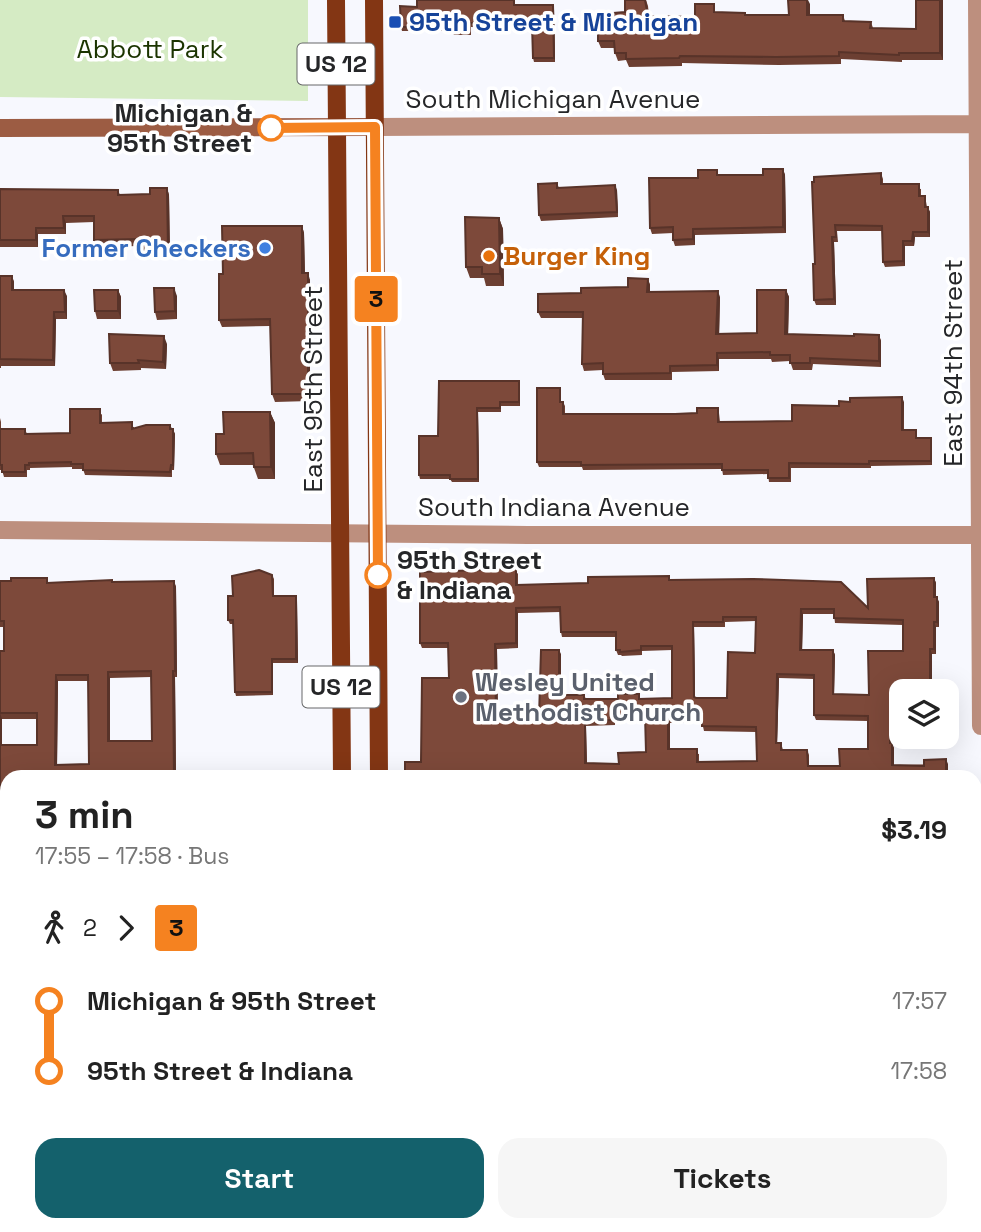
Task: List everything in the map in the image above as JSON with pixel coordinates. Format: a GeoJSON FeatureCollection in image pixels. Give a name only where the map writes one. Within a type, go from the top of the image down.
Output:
{"type":"FeatureCollection","features":[{"type":"Feature","properties":{"kind":"main road","name":"East 95th Street"},"geometry":{"type":"LineString","coordinates":[[336,0],[342,770]]}},
{"type":"Feature","properties":{"kind":"main road","name":"US 12"},"geometry":{"type":"LineString","coordinates":[[374,0],[379,770]]}},
{"type":"Feature","properties":{"kind":"main road","name":"South Michigan Avenue"},"geometry":{"type":"LineString","coordinates":[[0,128],[375,127]]}},
{"type":"Feature","properties":{"kind":"street","name":"East 94th Street"},"geometry":{"type":"LineString","coordinates":[[977,0],[980,124],[981,726]]}},
{"type":"Feature","properties":{"kind":"street","name":"South Michigan Avenue"},"geometry":{"type":"LineString","coordinates":[[375,127],[980,124]]}},
{"type":"Feature","properties":{"kind":"street","name":"South Indiana Avenue"},"geometry":{"type":"LineString","coordinates":[[0,530],[542,535],[981,535]]}},
{"type":"Feature","properties":{"kind":"green space","name":"Abbott Park"},"geometry":{"type":"Polygon","coordinates":[[[0,0],[308,0],[308,101],[0,97],[0,0]]]}},
{"type":"Feature","properties":{"kind":"building"},"geometry":{"type":"Polygon","coordinates":[[[417,0],[514,0],[514,5],[553,5],[554,58],[533,58],[532,24],[469,23],[469,30],[452,31],[452,27],[401,27],[400,6],[417,7],[417,0]]]}},
{"type":"Feature","properties":{"kind":"building"},"geometry":{"type":"Polygon","coordinates":[[[625,0],[645,0],[648,16],[695,17],[695,4],[714,4],[714,12],[789,15],[788,0],[807,0],[807,15],[843,15],[843,21],[871,22],[870,28],[916,29],[916,0],[940,0],[940,53],[899,55],[839,52],[839,56],[680,56],[626,59],[626,53],[615,53],[614,41],[598,41],[598,25],[614,25],[614,13],[625,12],[625,0]]]}},
{"type":"Feature","properties":{"kind":"building"},"geometry":{"type":"Polygon","coordinates":[[[763,169],[783,169],[783,227],[693,229],[693,239],[673,240],[673,227],[650,228],[649,178],[698,178],[698,170],[717,170],[717,175],[763,175],[763,169]]]}},
{"type":"Feature","properties":{"kind":"building"},"geometry":{"type":"Polygon","coordinates":[[[881,173],[881,184],[919,184],[919,196],[925,196],[925,207],[928,207],[928,232],[913,232],[912,241],[903,241],[903,261],[883,262],[882,226],[835,225],[836,237],[832,237],[834,299],[814,300],[814,177],[881,173]]]}},
{"type":"Feature","properties":{"kind":"building"},"geometry":{"type":"Polygon","coordinates":[[[557,183],[557,188],[615,185],[617,212],[539,215],[538,184],[557,183]]]}},
{"type":"Feature","properties":{"kind":"building"},"geometry":{"type":"Polygon","coordinates":[[[150,188],[167,188],[168,249],[140,249],[140,239],[94,240],[94,216],[63,216],[64,228],[36,228],[36,240],[0,240],[0,189],[118,190],[118,195],[150,194],[150,188]]]}},
{"type":"Feature","properties":{"kind":"building","name":"Burger King"},"geometry":{"type":"Polygon","coordinates":[[[465,217],[499,218],[500,274],[482,274],[482,267],[466,267],[465,217]]]}},
{"type":"Feature","properties":{"kind":"building"},"geometry":{"type":"Polygon","coordinates":[[[222,226],[302,226],[302,273],[308,273],[308,394],[272,394],[270,319],[219,320],[219,274],[223,274],[222,226]]]}},
{"type":"Feature","properties":{"kind":"building"},"geometry":{"type":"Polygon","coordinates":[[[0,276],[12,276],[12,290],[64,290],[65,312],[54,312],[53,360],[0,359],[0,276]]]}},
{"type":"Feature","properties":{"kind":"building"},"geometry":{"type":"Polygon","coordinates":[[[628,278],[648,279],[647,292],[718,291],[716,334],[757,333],[757,290],[786,290],[785,334],[879,335],[879,361],[810,358],[810,363],[790,363],[790,355],[770,355],[770,352],[717,353],[717,365],[670,366],[670,373],[603,374],[603,363],[582,364],[583,312],[538,312],[538,294],[581,293],[581,288],[628,287],[628,278]]]}},
{"type":"Feature","properties":{"kind":"building"},"geometry":{"type":"Polygon","coordinates":[[[154,288],[174,288],[175,311],[155,312],[154,288]]]}},
{"type":"Feature","properties":{"kind":"building"},"geometry":{"type":"Polygon","coordinates":[[[94,290],[118,290],[118,311],[95,311],[94,290]]]}},
{"type":"Feature","properties":{"kind":"building"},"geometry":{"type":"Polygon","coordinates":[[[109,334],[164,336],[163,362],[138,360],[139,363],[110,363],[109,334]]]}},
{"type":"Feature","properties":{"kind":"building"},"geometry":{"type":"Polygon","coordinates":[[[439,381],[519,381],[519,402],[500,402],[500,408],[477,408],[478,479],[419,475],[419,436],[438,436],[439,381]]]}},
{"type":"Feature","properties":{"kind":"building"},"geometry":{"type":"Polygon","coordinates":[[[537,388],[560,388],[563,414],[675,414],[697,413],[697,408],[718,408],[718,422],[792,421],[792,405],[839,406],[839,401],[850,402],[850,398],[902,397],[902,430],[916,430],[916,438],[931,438],[931,461],[869,461],[869,464],[789,463],[789,478],[768,478],[768,470],[722,470],[722,464],[581,465],[581,462],[537,462],[537,388]]]}},
{"type":"Feature","properties":{"kind":"building"},"geometry":{"type":"Polygon","coordinates":[[[70,409],[100,409],[100,423],[132,422],[132,429],[146,425],[170,425],[170,429],[173,429],[173,465],[170,472],[83,470],[83,464],[71,462],[29,463],[25,465],[25,472],[2,472],[0,429],[25,429],[25,434],[70,433],[70,409]]]}},
{"type":"Feature","properties":{"kind":"building"},"geometry":{"type":"Polygon","coordinates":[[[223,412],[270,412],[271,467],[254,467],[253,453],[216,454],[216,434],[224,434],[223,412]]]}},
{"type":"Feature","properties":{"kind":"building"},"geometry":{"type":"Polygon","coordinates":[[[516,569],[516,585],[588,583],[588,577],[669,576],[669,580],[841,582],[868,608],[867,579],[934,578],[937,622],[934,622],[934,649],[930,649],[930,679],[889,679],[889,749],[892,749],[892,765],[924,766],[924,760],[946,759],[946,770],[405,770],[405,762],[421,762],[422,678],[449,678],[448,643],[420,643],[420,572],[516,569]],[[560,607],[516,608],[516,643],[495,644],[496,716],[539,717],[541,650],[559,650],[559,695],[584,695],[584,699],[618,699],[618,694],[639,694],[639,699],[672,698],[672,646],[641,646],[641,650],[620,652],[616,650],[616,632],[561,632],[560,607]],[[801,609],[800,650],[833,650],[833,694],[869,695],[868,651],[903,651],[903,620],[834,618],[834,609],[801,609]],[[723,617],[723,622],[693,622],[696,698],[727,698],[728,652],[755,653],[756,617],[723,617]],[[777,674],[776,743],[781,743],[781,750],[807,750],[808,766],[840,766],[839,749],[868,749],[868,716],[814,715],[814,675],[777,674]],[[645,715],[613,716],[613,720],[585,721],[585,763],[619,764],[618,753],[646,752],[645,715]],[[702,717],[668,718],[668,749],[697,749],[697,762],[757,761],[756,727],[702,726],[702,717]]]}},
{"type":"Feature","properties":{"kind":"building"},"geometry":{"type":"Polygon","coordinates":[[[259,570],[272,575],[273,596],[296,596],[296,659],[272,659],[272,692],[235,692],[233,620],[228,620],[228,596],[233,596],[232,576],[259,570]]]}},
{"type":"Feature","properties":{"kind":"building"},"geometry":{"type":"Polygon","coordinates":[[[11,578],[47,578],[47,583],[174,581],[174,770],[0,770],[0,745],[37,745],[37,713],[0,713],[0,651],[4,651],[4,621],[0,621],[0,581],[11,581],[11,578]],[[151,671],[108,672],[108,741],[152,741],[151,671]],[[56,675],[55,765],[89,764],[88,675],[56,675]]]}},
{"type":"Feature","properties":{"kind":"bus line","name":"3"},"geometry":{"type":"LineString","coordinates":[[271,128],[375,127],[378,575]]}},
{"type":"Feature","properties":{"kind":"place","name":"95th Street & Michigan"},"geometry":{"type":"Point","coordinates":[395,22]}},
{"type":"Feature","properties":{"kind":"place","name":"Michigan & 95th Street"},"geometry":{"type":"Point","coordinates":[271,128]}},
{"type":"Feature","properties":{"kind":"place","name":"Former Checkers"},"geometry":{"type":"Point","coordinates":[265,248]}},
{"type":"Feature","properties":{"kind":"place","name":"Burger King"},"geometry":{"type":"Point","coordinates":[489,256]}},
{"type":"Feature","properties":{"kind":"place","name":"95th Street & Indiana"},"geometry":{"type":"Point","coordinates":[378,575]}},
{"type":"Feature","properties":{"kind":"place","name":"Wesley United Methodist Church"},"geometry":{"type":"Point","coordinates":[461,697]}}]}
